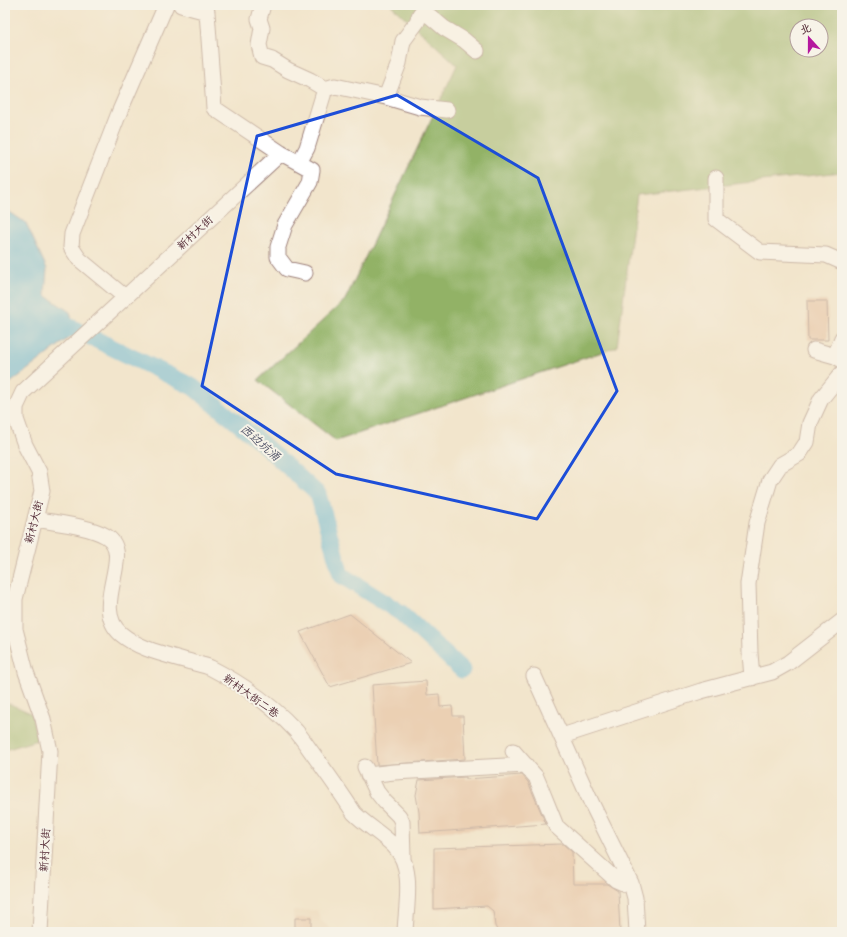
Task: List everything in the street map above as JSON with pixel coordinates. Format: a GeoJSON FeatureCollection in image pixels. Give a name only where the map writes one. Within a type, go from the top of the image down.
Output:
{"type":"FeatureCollection","features":[{"type":"Feature","properties":{"kind":"street"},"geometry":{"type":"LineString","coordinates":[[125,297],[79,259],[71,248],[72,234],[119,113],[166,5]]}},
{"type":"Feature","properties":{"kind":"street"},"geometry":{"type":"LineString","coordinates":[[181,5],[207,12],[214,108],[281,153],[312,170],[310,182],[285,225],[278,248],[278,257],[287,269],[305,273]]}},
{"type":"Feature","properties":{"kind":"street"},"geometry":{"type":"LineString","coordinates":[[263,5],[259,19],[262,28],[259,45],[262,57],[272,60],[325,89],[335,86],[386,97],[420,107],[448,110]]}},
{"type":"Feature","properties":{"kind":"street"},"geometry":{"type":"LineString","coordinates":[[386,97],[399,63],[403,41],[420,14],[425,13],[431,16],[444,28],[464,40],[477,51]]}},
{"type":"Feature","properties":{"kind":"street"},"geometry":{"type":"LineString","coordinates":[[299,163],[307,148],[325,89]]}},
{"type":"Feature","properties":{"kind":"street","name":"新村大街"},"geometry":{"type":"LineString","coordinates":[[40,932],[50,751],[44,719],[26,672],[15,629],[15,598],[42,492],[39,472],[10,417],[22,392],[281,153]]}},
{"type":"Feature","properties":{"kind":"street"},"geometry":{"type":"LineString","coordinates":[[716,178],[716,219],[760,252],[826,255],[842,262]]}},
{"type":"Feature","properties":{"kind":"street"},"geometry":{"type":"LineString","coordinates":[[814,350],[839,358],[842,338]]}},
{"type":"Feature","properties":{"kind":"street"},"geometry":{"type":"LineString","coordinates":[[752,678],[748,584],[759,516],[770,480],[780,465],[799,454],[807,442],[810,423],[821,399],[842,373]]}},
{"type":"Feature","properties":{"kind":"street","name":"新村大街二巷"},"geometry":{"type":"LineString","coordinates":[[35,519],[90,530],[102,534],[116,546],[117,554],[110,590],[109,611],[111,619],[120,633],[147,648],[210,668],[235,682],[271,708],[296,732],[354,813],[365,824],[390,842],[403,858],[408,876],[405,932]]}},
{"type":"Feature","properties":{"kind":"street"},"geometry":{"type":"LineString","coordinates":[[562,736],[701,691],[772,672],[788,663],[842,621]]}},
{"type":"Feature","properties":{"kind":"street"},"geometry":{"type":"LineString","coordinates":[[534,676],[591,802],[631,883],[635,898],[637,932]]}},
{"type":"Feature","properties":{"kind":"street"},"geometry":{"type":"LineString","coordinates":[[513,751],[539,784],[556,826],[616,880],[624,884],[631,883]]}},
{"type":"Feature","properties":{"kind":"street"},"geometry":{"type":"LineString","coordinates":[[403,858],[402,822],[399,816],[377,792],[366,771],[394,772],[526,766]]}},
{"type":"Feature","properties":{"kind":"highlighted area"},"geometry":{"type":"Polygon","coordinates":[[[397,95],[538,178],[617,391],[537,519],[336,474],[202,386],[257,136],[397,95]]]}},
{"type":"Feature","properties":{"kind":"shaded area"},"geometry":{"type":"Polygon","coordinates":[[[317,910],[321,921],[335,932],[294,932],[293,911],[317,910]]]}},
{"type":"Feature","properties":{"kind":"green space"},"geometry":{"type":"Polygon","coordinates":[[[391,5],[842,5],[842,172],[637,195],[617,347],[336,441],[258,380],[345,300],[457,65],[391,5]]]}},
{"type":"Feature","properties":{"kind":"green space"},"geometry":{"type":"Polygon","coordinates":[[[5,702],[31,713],[37,740],[5,750],[5,702]]]}},
{"type":"Feature","properties":{"kind":"water"},"geometry":{"type":"Polygon","coordinates":[[[5,209],[26,223],[47,269],[45,295],[70,312],[75,333],[5,387],[5,209]]]}},
{"type":"Feature","properties":{"kind":"building"},"geometry":{"type":"Polygon","coordinates":[[[807,301],[827,301],[828,340],[808,340],[807,301]]]}},
{"type":"Feature","properties":{"kind":"building"},"geometry":{"type":"Polygon","coordinates":[[[350,614],[411,663],[330,687],[300,632],[350,614]]]}},
{"type":"Feature","properties":{"kind":"building"},"geometry":{"type":"Polygon","coordinates":[[[426,681],[427,695],[439,694],[440,707],[452,706],[453,716],[463,716],[465,759],[377,765],[372,685],[426,681]]]}},
{"type":"Feature","properties":{"kind":"building"},"geometry":{"type":"Polygon","coordinates":[[[522,775],[528,782],[546,824],[420,833],[419,812],[416,795],[419,780],[466,777],[466,779],[522,775]]]}},
{"type":"Feature","properties":{"kind":"building"},"geometry":{"type":"Polygon","coordinates":[[[563,844],[572,852],[573,884],[607,884],[618,891],[620,932],[498,932],[495,926],[493,911],[487,906],[434,909],[434,848],[563,844]]]}},
{"type":"Feature","properties":{"kind":"building"},"geometry":{"type":"Polygon","coordinates":[[[295,918],[311,918],[311,932],[295,932],[295,918]]]}},
{"type":"Feature","properties":{"kind":"waterway","name":"西边坑涌"},"geometry":{"type":"LineString","coordinates":[[56,315],[66,325],[193,387],[257,439],[318,494],[341,575],[401,613],[462,670]]}}]}
